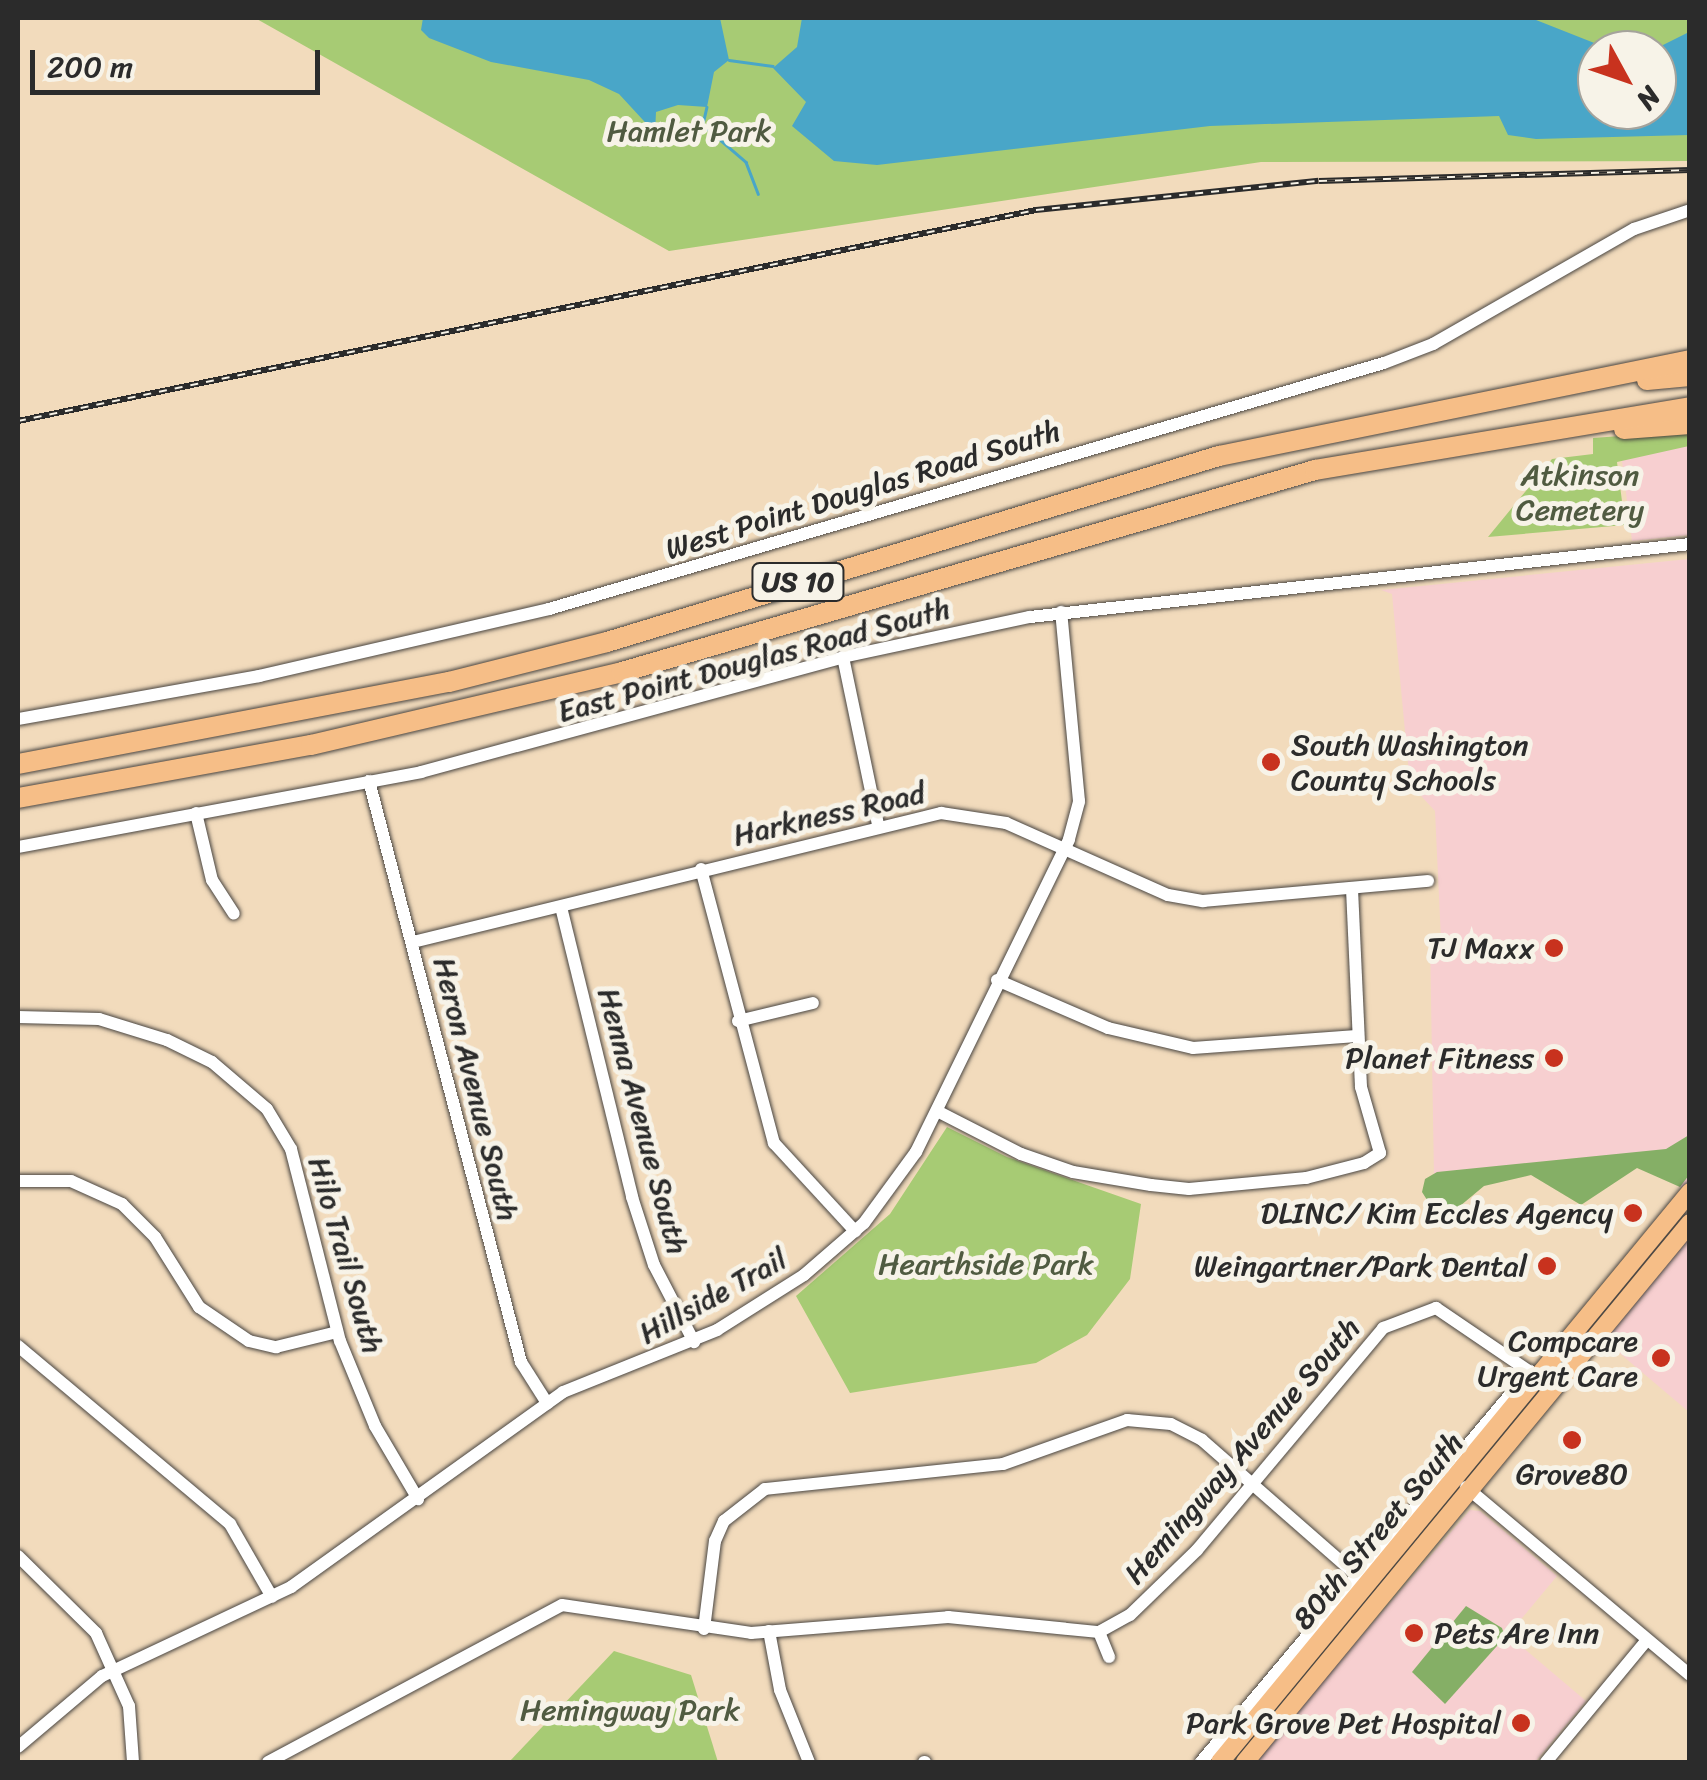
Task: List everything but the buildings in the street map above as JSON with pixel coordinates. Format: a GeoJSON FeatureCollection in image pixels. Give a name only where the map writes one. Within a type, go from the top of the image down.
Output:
{"type":"FeatureCollection","features":[{"type":"Feature","properties":{"kind":"highway"},"geometry":{"type":"LineString","coordinates":[[1576,386],[1690,360]]}},
{"type":"Feature","properties":{"kind":"highway","name":"US 10"},"geometry":{"type":"LineString","coordinates":[[18,764],[448,682],[607,642],[1219,456],[1394,415],[1576,386],[1690,376]]}},
{"type":"Feature","properties":{"kind":"highway","name":"US 10"},"geometry":{"type":"LineString","coordinates":[[18,798],[311,745],[622,672],[1201,500],[1453,443],[1690,407]]}},
{"type":"Feature","properties":{"kind":"highway"},"geometry":{"type":"LineString","coordinates":[[1453,443],[1690,424]]}},
{"type":"Feature","properties":{"kind":"main road","name":"80th Street South"},"geometry":{"type":"LineString","coordinates":[[1245,1762],[1690,1192]]}},
{"type":"Feature","properties":{"kind":"main road","name":"80th Street South"},"geometry":{"type":"LineString","coordinates":[[1542,1381],[1690,1223]]}},
{"type":"Feature","properties":{"kind":"main road","name":"80th Street South"},"geometry":{"type":"LineString","coordinates":[[1220,1762],[1464,1486]]}},
{"type":"Feature","properties":{"kind":"street","name":"West Point Douglas Road South"},"geometry":{"type":"LineString","coordinates":[[18,719],[260,676],[549,610],[1368,368],[1432,344],[1634,229],[1690,210]]}},
{"type":"Feature","properties":{"kind":"street","name":"East Point Douglas Road South"},"geometry":{"type":"LineString","coordinates":[[18,847],[368,781],[566,737],[843,657],[1061,612],[1690,544]]}},
{"type":"Feature","properties":{"kind":"street"},"geometry":{"type":"LineString","coordinates":[[1648,549],[1690,554]]}},
{"type":"Feature","properties":{"kind":"street","name":"Hillside Trail"},"geometry":{"type":"LineString","coordinates":[[18,1747],[116,1670],[272,1597],[418,1499],[547,1403],[587,1380],[694,1342],[804,1275],[855,1231],[889,1194],[937,1111],[997,980],[1064,850],[1078,801],[1061,612]]}},
{"type":"Feature","properties":{"kind":"street"},"geometry":{"type":"LineString","coordinates":[[843,657],[878,824]]}},
{"type":"Feature","properties":{"kind":"street","name":"Heron Avenue South"},"geometry":{"type":"LineString","coordinates":[[368,781],[520,1362],[547,1403]]}},
{"type":"Feature","properties":{"kind":"street","name":"Harkness Road"},"geometry":{"type":"LineString","coordinates":[[413,942],[561,908],[878,824],[941,812],[976,816],[1168,895],[1203,900],[1428,881]]}},
{"type":"Feature","properties":{"kind":"street"},"geometry":{"type":"LineString","coordinates":[[196,813],[212,880],[234,914]]}},
{"type":"Feature","properties":{"kind":"street"},"geometry":{"type":"LineString","coordinates":[[701,870],[738,1021],[774,1143],[855,1231]]}},
{"type":"Feature","properties":{"kind":"street"},"geometry":{"type":"LineString","coordinates":[[937,1111],[1021,1154],[1151,1186],[1189,1189],[1306,1178],[1342,1172],[1380,1153],[1364,1113],[1356,1036],[1352,888]]}},
{"type":"Feature","properties":{"kind":"street","name":"Henna Avenue South"},"geometry":{"type":"LineString","coordinates":[[561,908],[632,1197],[654,1265],[694,1342]]}},
{"type":"Feature","properties":{"kind":"street"},"geometry":{"type":"LineString","coordinates":[[997,980],[1108,1028],[1193,1048],[1356,1036]]}},
{"type":"Feature","properties":{"kind":"street"},"geometry":{"type":"LineString","coordinates":[[738,1021],[814,1003]]}},
{"type":"Feature","properties":{"kind":"street","name":"Hilo Trail South"},"geometry":{"type":"LineString","coordinates":[[18,1017],[99,1019],[167,1040],[212,1062],[267,1109],[292,1150],[337,1332],[375,1426],[418,1499]]}},
{"type":"Feature","properties":{"kind":"street"},"geometry":{"type":"LineString","coordinates":[[18,1181],[71,1181],[122,1204],[155,1237],[199,1306],[249,1341],[276,1347],[337,1332]]}},
{"type":"Feature","properties":{"kind":"street","name":"Hemingway Avenue South"},"geometry":{"type":"LineString","coordinates":[[1098,1632],[1152,1595],[1364,1348],[1416,1310],[1436,1308],[1457,1317],[1542,1381]]}},
{"type":"Feature","properties":{"kind":"street"},"geometry":{"type":"LineString","coordinates":[[18,1346],[230,1524],[272,1597]]}},
{"type":"Feature","properties":{"kind":"street","name":"80th Street South"},"geometry":{"type":"LineString","coordinates":[[1201,1762],[1356,1574],[1542,1381]]}},
{"type":"Feature","properties":{"kind":"street"},"geometry":{"type":"LineString","coordinates":[[704,1628],[715,1541],[724,1521],[764,1489],[1003,1464],[1128,1420],[1189,1432],[1356,1574]]}},
{"type":"Feature","properties":{"kind":"street"},"geometry":{"type":"LineString","coordinates":[[1464,1486],[1690,1676]]}},
{"type":"Feature","properties":{"kind":"street"},"geometry":{"type":"LineString","coordinates":[[18,1556],[85,1617],[116,1670],[130,1706],[133,1762]]}},
{"type":"Feature","properties":{"kind":"street"},"geometry":{"type":"LineString","coordinates":[[268,1762],[539,1612],[580,1603],[704,1628],[770,1632],[948,1616],[1098,1632],[1109,1657]]}},
{"type":"Feature","properties":{"kind":"street"},"geometry":{"type":"LineString","coordinates":[[770,1632],[780,1690],[810,1762]]}},
{"type":"Feature","properties":{"kind":"street"},"geometry":{"type":"LineString","coordinates":[[1546,1762],[1647,1640]]}},
{"type":"Feature","properties":{"kind":"shaded area"},"geometry":{"type":"Polygon","coordinates":[[[1689,440],[1689,535],[1632,541],[1620,445],[1689,440]]]}},
{"type":"Feature","properties":{"kind":"shaded area"},"geometry":{"type":"Polygon","coordinates":[[[1689,559],[1690,1183],[1684,1189],[1656,1166],[1434,1177],[1430,940],[1441,940],[1435,811],[1410,784],[1392,594],[1381,590],[1689,559]]]}},
{"type":"Feature","properties":{"kind":"shaded area"},"geometry":{"type":"Polygon","coordinates":[[[1689,1232],[1689,1412],[1604,1340],[1689,1232]]]}},
{"type":"Feature","properties":{"kind":"shaded area"},"geometry":{"type":"Polygon","coordinates":[[[1470,1510],[1480,1511],[1557,1576],[1508,1635],[1586,1701],[1535,1762],[1253,1762],[1470,1510]]]}},
{"type":"Feature","properties":{"kind":"green space","name":"Hamlet Park"},"geometry":{"type":"Polygon","coordinates":[[[255,18],[1689,18],[1689,161],[1261,162],[669,251],[255,18]]]}},
{"type":"Feature","properties":{"kind":"green space","name":"Atkinson Cemetery"},"geometry":{"type":"Polygon","coordinates":[[[1689,431],[1689,446],[1617,462],[1625,525],[1488,537],[1552,459],[1593,454],[1593,438],[1689,431]]]}},
{"type":"Feature","properties":{"kind":"green space","name":"Hearthside Park"},"geometry":{"type":"Polygon","coordinates":[[[947,1127],[1007,1157],[1141,1204],[1130,1279],[1087,1335],[1036,1363],[850,1393],[796,1296],[890,1214],[947,1127]]]}},
{"type":"Feature","properties":{"kind":"green space"},"geometry":{"type":"Polygon","coordinates":[[[1689,1135],[1689,1175],[1680,1187],[1637,1168],[1581,1205],[1531,1175],[1484,1186],[1448,1216],[1434,1211],[1422,1192],[1425,1179],[1437,1172],[1666,1149],[1689,1135]]]}},
{"type":"Feature","properties":{"kind":"green space"},"geometry":{"type":"Polygon","coordinates":[[[1466,1606],[1502,1628],[1505,1637],[1445,1704],[1412,1672],[1466,1606]]]}},
{"type":"Feature","properties":{"kind":"green space","name":"Hemingway Park"},"geometry":{"type":"Polygon","coordinates":[[[614,1651],[691,1675],[718,1762],[509,1762],[614,1651]]]}},
{"type":"Feature","properties":{"kind":"water"},"geometry":{"type":"Polygon","coordinates":[[[423,18],[720,18],[729,60],[714,72],[707,107],[678,105],[656,112],[655,133],[619,94],[589,80],[491,62],[429,38],[421,30],[423,18]]]}},
{"type":"Feature","properties":{"kind":"water"},"geometry":{"type":"Polygon","coordinates":[[[802,18],[1531,18],[1577,36],[1577,130],[1677,130],[1677,38],[1689,32],[1689,135],[1536,139],[1508,135],[1499,116],[1210,126],[877,165],[834,161],[792,126],[806,102],[773,68],[797,47],[802,18]]]}},
{"type":"Feature","properties":{"kind":"waterway"},"geometry":{"type":"LineString","coordinates":[[729,60],[773,66]]}},
{"type":"Feature","properties":{"kind":"waterway"},"geometry":{"type":"LineString","coordinates":[[707,107],[703,125],[746,162],[758,194]]}},
{"type":"Feature","properties":{"kind":"railway"},"geometry":{"type":"LineString","coordinates":[[18,421],[1036,210],[1319,181],[1690,170]]}},
{"type":"Feature","properties":{"kind":"place","name":"South Washington County Schools"},"geometry":{"type":"Point","coordinates":[1271,762]}},
{"type":"Feature","properties":{"kind":"place","name":"TJ Maxx"},"geometry":{"type":"Point","coordinates":[1554,948]}},
{"type":"Feature","properties":{"kind":"place","name":"Planet Fitness"},"geometry":{"type":"Point","coordinates":[1554,1058]}},
{"type":"Feature","properties":{"kind":"place","name":"DLINC/ Kim Eccles Agency"},"geometry":{"type":"Point","coordinates":[1633,1213]}},
{"type":"Feature","properties":{"kind":"place","name":"Weingartner/Park Dental"},"geometry":{"type":"Point","coordinates":[1547,1266]}},
{"type":"Feature","properties":{"kind":"place","name":"Compcare Urgent Care"},"geometry":{"type":"Point","coordinates":[1661,1358]}},
{"type":"Feature","properties":{"kind":"place","name":"Grove80"},"geometry":{"type":"Point","coordinates":[1572,1440]}},
{"type":"Feature","properties":{"kind":"place","name":"Pets Are Inn"},"geometry":{"type":"Point","coordinates":[1414,1633]}},
{"type":"Feature","properties":{"kind":"place","name":"Park Grove Pet Hospital"},"geometry":{"type":"Point","coordinates":[1521,1723]}}]}
